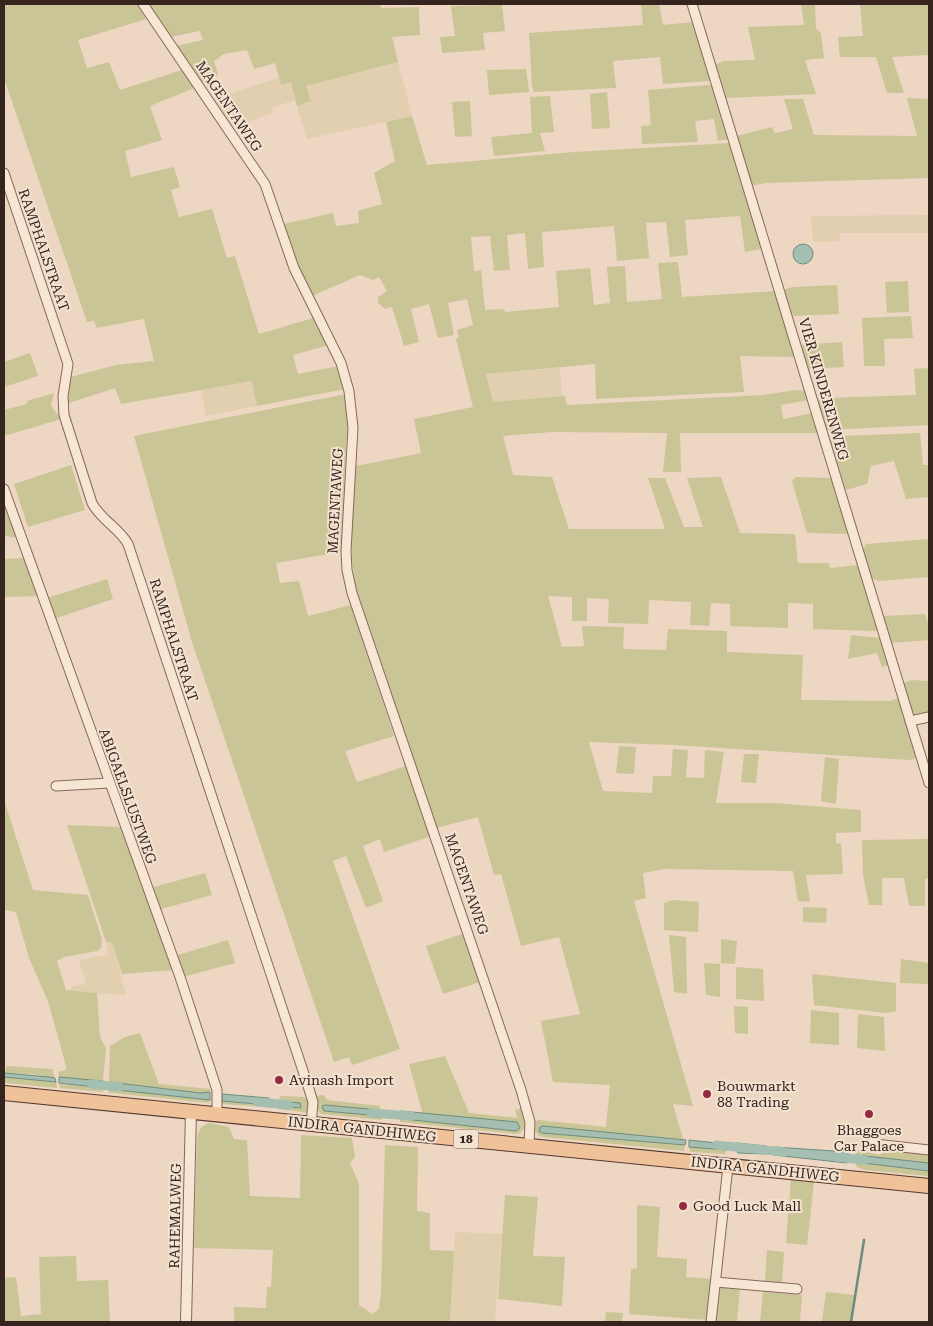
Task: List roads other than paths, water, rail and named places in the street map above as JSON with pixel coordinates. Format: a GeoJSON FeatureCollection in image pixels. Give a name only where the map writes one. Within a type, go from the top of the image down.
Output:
{"type":"FeatureCollection","features":[{"type":"Feature","properties":{"kind":"main road","name":"INDIRA GANDHIWEG"},"geometry":{"type":"LineString","coordinates":[[4,1094],[191,1111],[311,1126],[529,1145],[929,1186]]}},
{"type":"Feature","properties":{"kind":"street","name":"MAGENTAWEG"},"geometry":{"type":"LineString","coordinates":[[143,4],[265,184],[294,268],[341,363],[352,409],[346,551],[347,570],[352,592],[524,1097],[530,1122],[529,1145]]}},
{"type":"Feature","properties":{"kind":"street","name":"VIER KINDERENWEG"},"geometry":{"type":"LineString","coordinates":[[692,4],[929,783]]}},
{"type":"Feature","properties":{"kind":"street","name":"RAMPHALSTRAAT"},"geometry":{"type":"LineString","coordinates":[[4,173],[68,364],[63,396],[64,415],[92,503],[100,514],[124,535],[128,544],[308,1086],[313,1102],[311,1126]]}},
{"type":"Feature","properties":{"kind":"street","name":"ABIGAELSLUSTWEG"},"geometry":{"type":"LineString","coordinates":[[4,489],[180,977],[217,1090],[217,1114]]}},
{"type":"Feature","properties":{"kind":"street"},"geometry":{"type":"LineString","coordinates":[[910,721],[929,717]]}},
{"type":"Feature","properties":{"kind":"street"},"geometry":{"type":"LineString","coordinates":[[56,786],[109,784]]}},
{"type":"Feature","properties":{"kind":"street","name":"RAHEMALWEG"},"geometry":{"type":"LineString","coordinates":[[186,1322],[191,1111]]}},
{"type":"Feature","properties":{"kind":"street"},"geometry":{"type":"LineString","coordinates":[[866,1143],[929,1150]]}},
{"type":"Feature","properties":{"kind":"street"},"geometry":{"type":"LineString","coordinates":[[711,1322],[728,1166]]}},
{"type":"Feature","properties":{"kind":"street"},"geometry":{"type":"LineString","coordinates":[[716,1282],[797,1289]]}},
{"type":"Feature","properties":{"kind":"waterway"},"geometry":{"type":"LineString","coordinates":[[91,1084],[120,1087]]}},
{"type":"Feature","properties":{"kind":"waterway"},"geometry":{"type":"LineString","coordinates":[[257,1102],[289,1105]]}},
{"type":"Feature","properties":{"kind":"waterway"},"geometry":{"type":"LineString","coordinates":[[371,1113],[412,1116]]}},
{"type":"Feature","properties":{"kind":"waterway"},"geometry":{"type":"LineString","coordinates":[[716,1145],[785,1152]]}},
{"type":"Feature","properties":{"kind":"waterway"},"geometry":{"type":"LineString","coordinates":[[836,1157],[865,1160]]}},
{"type":"Feature","properties":{"kind":"waterway"},"geometry":{"type":"LineString","coordinates":[[851,1322],[864,1240]]}},
{"type":"Feature","properties":{"kind":"place","name":"Avinash Import"},"geometry":{"type":"Point","coordinates":[279,1080]}},
{"type":"Feature","properties":{"kind":"place","name":"Bouwmarkt 88 Trading"},"geometry":{"type":"Point","coordinates":[707,1094]}},
{"type":"Feature","properties":{"kind":"place","name":"Bhaggoes Car Palace"},"geometry":{"type":"Point","coordinates":[869,1114]}},
{"type":"Feature","properties":{"kind":"place","name":"Good Luck Mall"},"geometry":{"type":"Point","coordinates":[683,1206]}}]}
